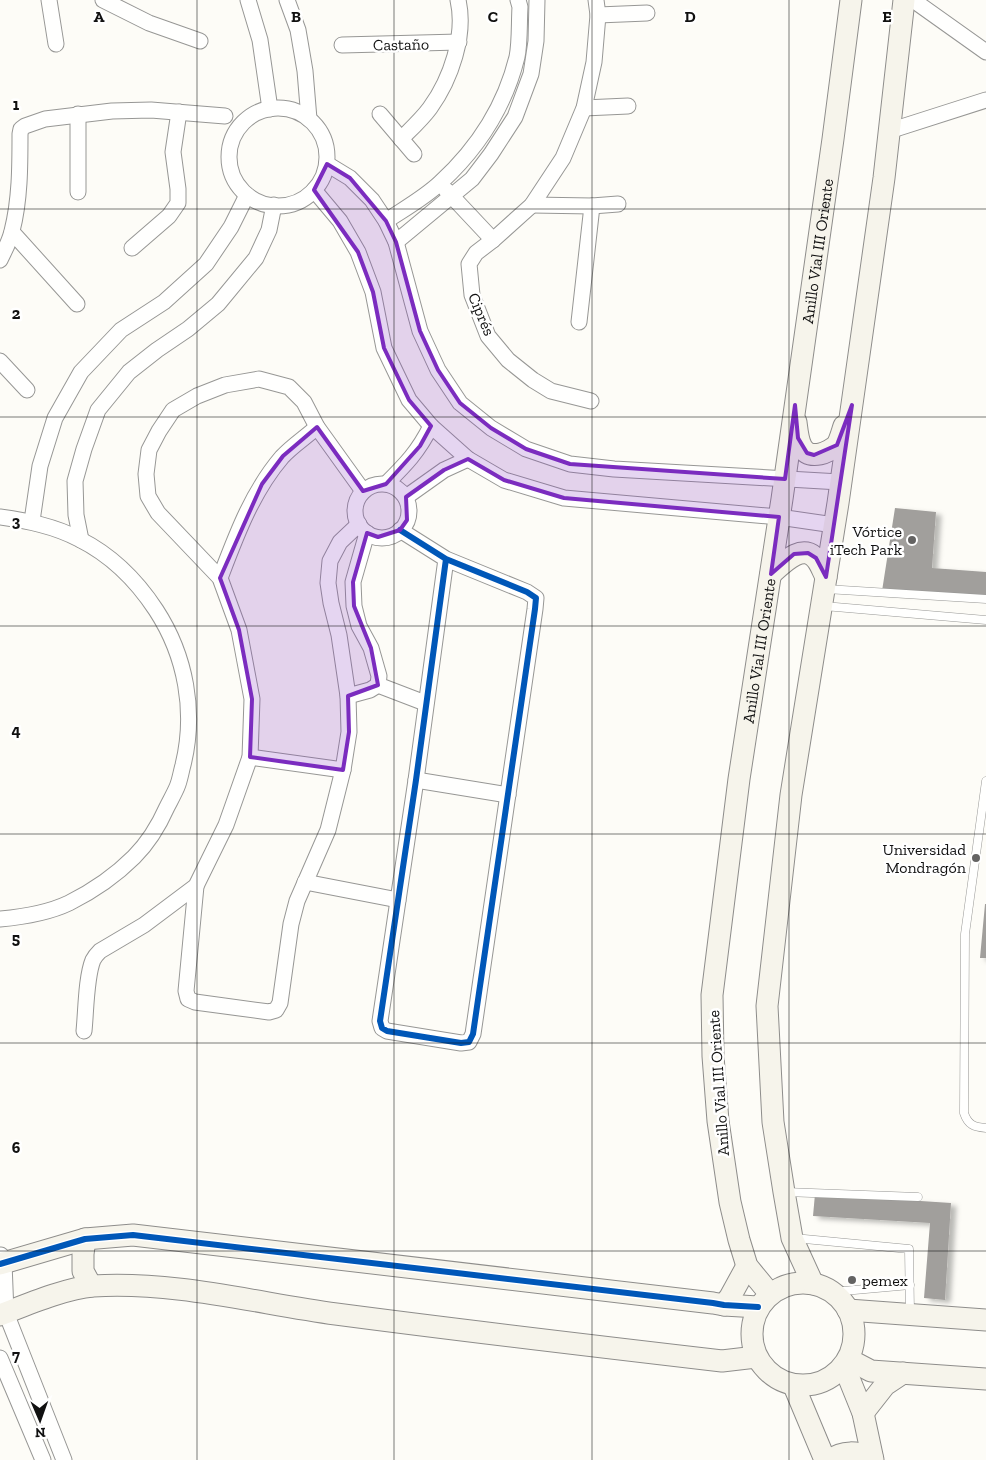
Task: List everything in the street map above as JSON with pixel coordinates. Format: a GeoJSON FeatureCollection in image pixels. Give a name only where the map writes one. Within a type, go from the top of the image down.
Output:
{"type":"FeatureCollection","features":[{"type":"Feature","properties":{"kind":"main road","name":"Anillo Vial III Oriente"},"geometry":{"type":"LineString","coordinates":[[764,1300],[747,1266],[730,1202],[718,1121],[712,1056],[712,995],[739,779],[785,479],[833,139],[850,0]]}},
{"type":"Feature","properties":{"kind":"main road"},"geometry":{"type":"LineString","coordinates":[[823,1288],[792,1238],[773,1122],[767,1006],[790,795],[824,591],[852,405],[884,178],[904,0]]}},
{"type":"Feature","properties":{"kind":"main road"},"geometry":{"type":"LineString","coordinates":[[795,404],[798,438],[803,450],[807,454],[814,455],[825,453],[836,445],[852,405]]}},
{"type":"Feature","properties":{"kind":"main road"},"geometry":{"type":"LineString","coordinates":[[770,574],[794,554],[808,553],[816,558],[824,591]]}},
{"type":"Feature","properties":{"kind":"main road"},"geometry":{"type":"LineString","coordinates":[[1,1260],[85,1239],[133,1235],[724,1305],[764,1300]]}},
{"type":"Feature","properties":{"kind":"main road"},"geometry":{"type":"LineString","coordinates":[[85,1239],[83,1271],[91,1286]]}},
{"type":"Feature","properties":{"kind":"main road"},"geometry":{"type":"LineString","coordinates":[[724,1305],[747,1266]]}},
{"type":"Feature","properties":{"kind":"main road"},"geometry":{"type":"LineString","coordinates":[[798,1283],[823,1288],[841,1300],[848,1310],[853,1324],[854,1340],[846,1362],[830,1378],[813,1385],[794,1386],[771,1376],[756,1357],[751,1340],[752,1323],[764,1300],[783,1286],[798,1283]]}},
{"type":"Feature","properties":{"kind":"main road"},"geometry":{"type":"LineString","coordinates":[[3,1314],[68,1291],[91,1286],[131,1285],[196,1291],[334,1314],[722,1361],[756,1357]]}},
{"type":"Feature","properties":{"kind":"main road"},"geometry":{"type":"LineString","coordinates":[[848,1310],[986,1320]]}},
{"type":"Feature","properties":{"kind":"main road"},"geometry":{"type":"LineString","coordinates":[[846,1362],[871,1371],[986,1379]]}},
{"type":"Feature","properties":{"kind":"main road"},"geometry":{"type":"LineString","coordinates":[[846,1362],[863,1413],[872,1458]]}},
{"type":"Feature","properties":{"kind":"main road"},"geometry":{"type":"LineString","coordinates":[[863,1413],[885,1385],[903,1373]]}},
{"type":"Feature","properties":{"kind":"main road"},"geometry":{"type":"LineString","coordinates":[[794,1386],[825,1460]]}},
{"type":"Feature","properties":{"kind":"main road"},"geometry":{"type":"LineString","coordinates":[[830,1460],[844,1453],[858,1452],[872,1458]]}},
{"type":"Feature","properties":{"kind":"street"},"geometry":{"type":"LineString","coordinates":[[49,0],[56,44]]}},
{"type":"Feature","properties":{"kind":"street"},"geometry":{"type":"LineString","coordinates":[[103,0],[149,23],[200,41]]}},
{"type":"Feature","properties":{"kind":"street"},"geometry":{"type":"LineString","coordinates":[[248,0],[260,40],[270,109]]}},
{"type":"Feature","properties":{"kind":"street"},"geometry":{"type":"LineString","coordinates":[[287,0],[298,30],[305,71],[309,119]]}},
{"type":"Feature","properties":{"kind":"street"},"geometry":{"type":"LineString","coordinates":[[401,139],[430,108],[445,82],[459,42],[460,10],[458,0]]}},
{"type":"Feature","properties":{"kind":"street"},"geometry":{"type":"LineString","coordinates":[[386,221],[410,206],[440,183],[473,148],[491,122],[505,95],[517,55],[520,7],[518,0]]}},
{"type":"Feature","properties":{"kind":"street"},"geometry":{"type":"LineString","coordinates":[[396,242],[472,179],[515,117],[531,74],[536,41],[537,0]]}},
{"type":"Feature","properties":{"kind":"street"},"geometry":{"type":"LineString","coordinates":[[913,0],[986,52]]}},
{"type":"Feature","properties":{"kind":"street","name":"Ciprés"},"geometry":{"type":"LineString","coordinates":[[590,401],[551,391],[533,380],[508,360],[488,336],[472,296],[469,264],[476,253],[532,204],[563,158],[584,108],[594,62],[597,8],[647,14]]}},
{"type":"Feature","properties":{"kind":"street","name":"Castaño"},"geometry":{"type":"LineString","coordinates":[[342,45],[459,42]]}},
{"type":"Feature","properties":{"kind":"street"},"geometry":{"type":"LineString","coordinates":[[890,131],[986,100]]}},
{"type":"Feature","properties":{"kind":"street"},"geometry":{"type":"LineString","coordinates":[[584,108],[628,106]]}},
{"type":"Feature","properties":{"kind":"street"},"geometry":{"type":"LineString","coordinates":[[284,108],[297,112],[309,119],[320,132],[326,147],[327,164],[322,178],[314,190],[303,199],[289,204],[274,205],[260,202],[248,195],[238,184],[232,172],[229,158],[236,132],[245,121],[256,113],[270,109],[284,108]]}},
{"type":"Feature","properties":{"kind":"street"},"geometry":{"type":"LineString","coordinates":[[0,260],[12,232],[17,201],[21,129],[25,126],[45,119],[112,111],[151,110],[225,116]]}},
{"type":"Feature","properties":{"kind":"street"},"geometry":{"type":"LineString","coordinates":[[132,248],[169,216],[178,202],[174,152],[179,112]]}},
{"type":"Feature","properties":{"kind":"street"},"geometry":{"type":"LineString","coordinates":[[78,114],[78,192]]}},
{"type":"Feature","properties":{"kind":"street"},"geometry":{"type":"LineString","coordinates":[[380,114],[414,154]]}},
{"type":"Feature","properties":{"kind":"street"},"geometry":{"type":"LineString","coordinates":[[327,164],[350,178],[372,200],[386,221],[396,242],[420,331],[438,370],[460,403],[491,428],[526,449],[570,464],[614,469],[840,482]]}},
{"type":"Feature","properties":{"kind":"street"},"geometry":{"type":"LineString","coordinates":[[440,183],[493,240]]}},
{"type":"Feature","properties":{"kind":"street"},"geometry":{"type":"LineString","coordinates":[[314,190],[340,222],[358,252],[373,292],[384,348],[409,400],[431,426],[468,459],[504,480],[564,498],[779,517],[834,525]]}},
{"type":"Feature","properties":{"kind":"street"},"geometry":{"type":"LineString","coordinates":[[32,521],[40,466],[55,418],[81,372],[121,330],[164,302],[206,264],[231,227],[248,195]]}},
{"type":"Feature","properties":{"kind":"street"},"geometry":{"type":"LineString","coordinates":[[532,204],[592,206],[618,204]]}},
{"type":"Feature","properties":{"kind":"street"},"geometry":{"type":"LineString","coordinates":[[81,540],[76,515],[75,481],[98,410],[129,372],[188,329],[218,304],[256,258],[269,230],[274,205]]}},
{"type":"Feature","properties":{"kind":"street"},"geometry":{"type":"LineString","coordinates":[[410,206],[422,222]]}},
{"type":"Feature","properties":{"kind":"street"},"geometry":{"type":"LineString","coordinates":[[579,322],[592,206]]}},
{"type":"Feature","properties":{"kind":"street"},"geometry":{"type":"LineString","coordinates":[[12,232],[77,304]]}},
{"type":"Feature","properties":{"kind":"street"},"geometry":{"type":"LineString","coordinates":[[0,361],[27,390]]}},
{"type":"Feature","properties":{"kind":"street"},"geometry":{"type":"LineString","coordinates":[[363,491],[318,427],[304,402],[289,387],[259,379],[226,385],[197,396],[173,410],[158,431],[149,450],[146,474],[148,496],[158,513],[220,578],[239,630],[252,699],[250,757],[226,825],[196,886],[186,991],[188,999],[195,1002],[269,1012],[276,1010],[280,1004],[291,924],[297,901],[328,830],[343,770],[349,732],[348,696],[339,635],[330,603],[328,582],[330,561],[340,542],[363,529]]}},
{"type":"Feature","properties":{"kind":"street"},"geometry":{"type":"LineString","coordinates":[[386,484],[405,466],[420,446],[431,426]]}},
{"type":"Feature","properties":{"kind":"street"},"geometry":{"type":"LineString","coordinates":[[220,578],[238,532],[262,484],[283,456],[318,427]]}},
{"type":"Feature","properties":{"kind":"street"},"geometry":{"type":"LineString","coordinates":[[406,497],[444,470],[468,459]]}},
{"type":"Feature","properties":{"kind":"street"},"geometry":{"type":"LineString","coordinates":[[386,484],[397,488],[406,497],[409,508],[407,520],[400,530],[390,536],[378,537],[363,529],[355,513],[357,501],[363,491],[374,485],[386,484]]}},
{"type":"Feature","properties":{"kind":"street"},"geometry":{"type":"LineString","coordinates":[[0,517],[32,521],[57,529],[81,540],[115,562],[144,592],[167,626],[182,664],[189,705],[187,746],[177,786],[160,823],[135,856],[104,883],[68,904],[28,916],[0,919]]}},
{"type":"Feature","properties":{"kind":"street"},"geometry":{"type":"LineString","coordinates":[[363,529],[353,582],[354,606],[360,626],[371,648],[379,676],[378,685]]}},
{"type":"Feature","properties":{"kind":"street"},"geometry":{"type":"LineString","coordinates":[[400,530],[446,559],[527,592],[536,598],[473,1034],[469,1042],[461,1043],[387,1031],[382,1028],[380,1021],[416,780],[446,559]]}},
{"type":"Feature","properties":{"kind":"street"},"geometry":{"type":"LineString","coordinates":[[348,696],[370,690],[378,685]]}},
{"type":"Feature","properties":{"kind":"street"},"geometry":{"type":"LineString","coordinates":[[378,685],[425,703]]}},
{"type":"Feature","properties":{"kind":"street"},"geometry":{"type":"LineString","coordinates":[[250,757],[343,770]]}},
{"type":"Feature","properties":{"kind":"street"},"geometry":{"type":"LineString","coordinates":[[416,780],[508,795]]}},
{"type":"Feature","properties":{"kind":"street"},"geometry":{"type":"LineString","coordinates":[[305,882],[398,900]]}},
{"type":"Feature","properties":{"kind":"street"},"geometry":{"type":"LineString","coordinates":[[84,1031],[89,981],[92,962],[95,956],[100,951],[144,925],[196,886]]}},
{"type":"Feature","properties":{"kind":"street"},"geometry":{"type":"LineString","coordinates":[[1,1260],[3,1314],[40,1397],[64,1460]]}},
{"type":"Feature","properties":{"kind":"street"},"geometry":{"type":"LineString","coordinates":[[0,1358],[42,1460]]}},
{"type":"Feature","properties":{"kind":"street"},"geometry":{"type":"LineString","coordinates":[[19,1404],[40,1397]]}},
{"type":"Feature","properties":{"kind":"lane"},"geometry":{"type":"LineString","coordinates":[[824,591],[986,599]]}},
{"type":"Feature","properties":{"kind":"lane"},"geometry":{"type":"LineString","coordinates":[[824,591],[986,620]]}},
{"type":"Feature","properties":{"kind":"lane"},"geometry":{"type":"LineString","coordinates":[[986,781],[965,934],[964,1104],[964,1113],[967,1121],[972,1125],[986,1128]]}},
{"type":"Feature","properties":{"kind":"lane"},"geometry":{"type":"LineString","coordinates":[[784,1192],[918,1197]]}},
{"type":"Feature","properties":{"kind":"lane"},"geometry":{"type":"LineString","coordinates":[[792,1238],[909,1249],[910,1315]]}},
{"type":"Feature","properties":{"kind":"lane"},"geometry":{"type":"LineString","coordinates":[[823,1288],[910,1285]]}},
{"type":"Feature","properties":{"kind":"highlighted area"},"geometry":{"type":"Polygon","coordinates":[[[327,164],[350,178],[386,221],[396,242],[420,331],[438,370],[460,403],[491,428],[526,449],[570,464],[785,479],[795,405],[798,438],[807,453],[814,455],[837,445],[852,405],[826,577],[816,558],[808,553],[794,554],[771,574],[779,517],[564,498],[504,480],[468,459],[444,470],[406,497],[407,520],[400,530],[378,537],[367,533],[353,582],[354,606],[371,648],[378,685],[348,696],[349,732],[343,770],[250,757],[252,699],[239,630],[220,578],[262,484],[283,456],[317,427],[363,491],[386,484],[420,446],[431,426],[409,400],[384,348],[373,292],[358,252],[314,190],[327,164]]]}},
{"type":"Feature","properties":{"kind":"building","name":"Vórtice iTech Park"},"geometry":{"type":"Polygon","coordinates":[[[895,508],[936,512],[932,568],[986,572],[986,596],[882,591],[895,508]]]}},
{"type":"Feature","properties":{"kind":"building"},"geometry":{"type":"Polygon","coordinates":[[[985,904],[986,958],[980,958],[985,904]]]}},
{"type":"Feature","properties":{"kind":"building"},"geometry":{"type":"Polygon","coordinates":[[[815,1194],[951,1203],[945,1300],[924,1298],[930,1223],[813,1216],[815,1194]]]}},
{"type":"Feature","properties":{"kind":"cycle path"},"geometry":{"type":"LineString","coordinates":[[400,530],[446,559],[527,592],[536,598],[473,1034],[469,1042],[461,1043],[387,1031],[382,1028],[380,1021],[416,780],[446,559]]}},
{"type":"Feature","properties":{"kind":"cycle path"},"geometry":{"type":"LineString","coordinates":[[0,1264],[85,1239],[133,1235],[724,1305],[758,1307]]}},
{"type":"Feature","properties":{"kind":"place","name":"Vórtice iTech Park"},"geometry":{"type":"Point","coordinates":[912,540]}},
{"type":"Feature","properties":{"kind":"place","name":"Universidad Mondragón"},"geometry":{"type":"Point","coordinates":[976,858]}},
{"type":"Feature","properties":{"kind":"place","name":"pemex"},"geometry":{"type":"Point","coordinates":[852,1280]}}]}
